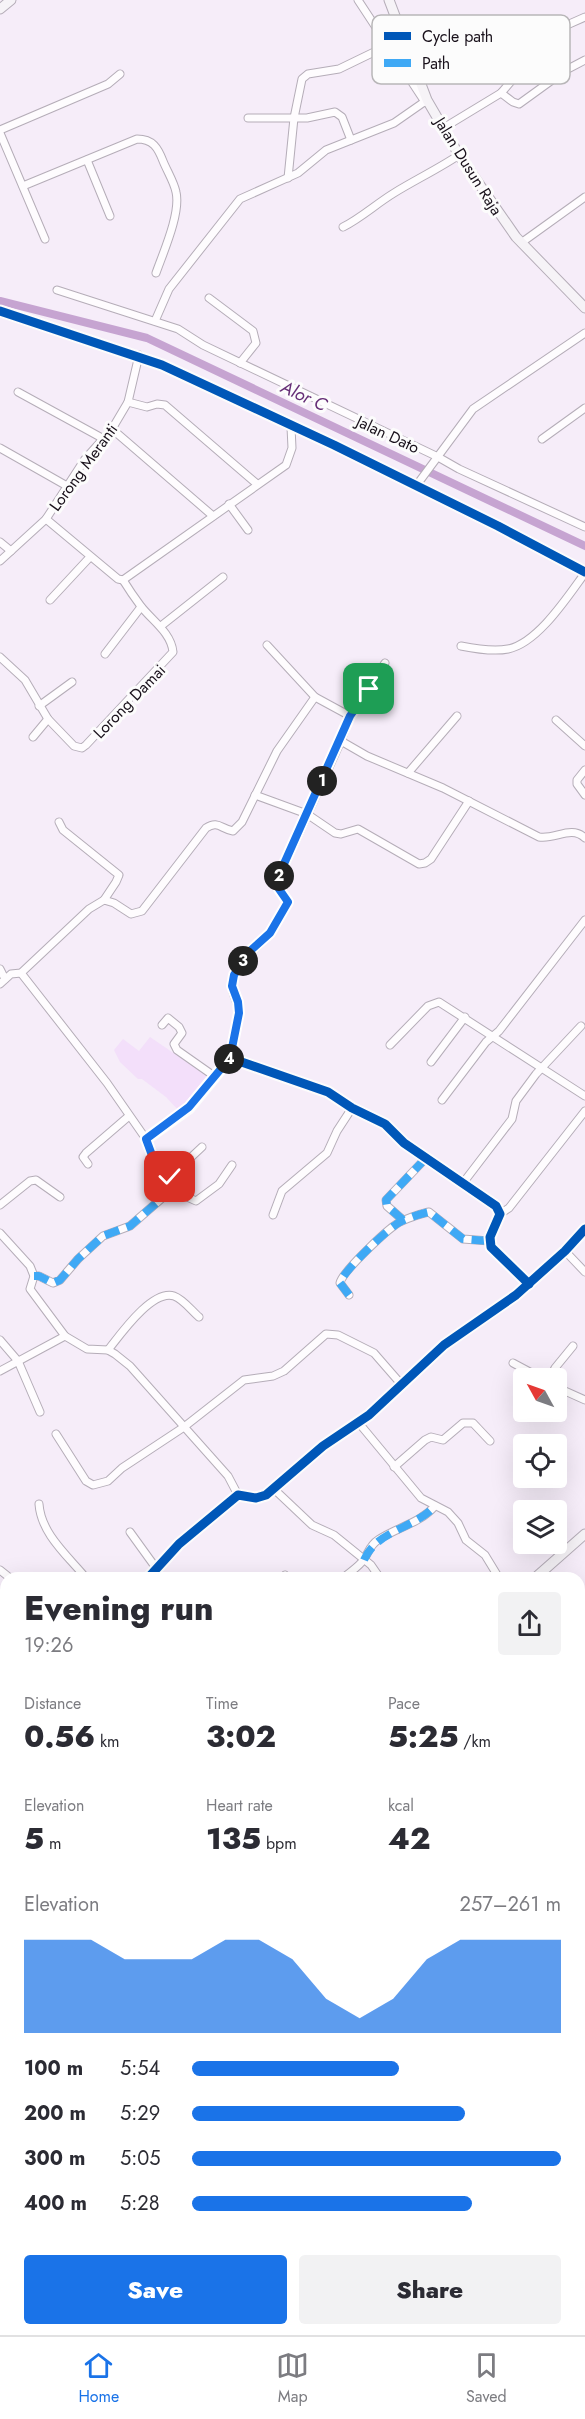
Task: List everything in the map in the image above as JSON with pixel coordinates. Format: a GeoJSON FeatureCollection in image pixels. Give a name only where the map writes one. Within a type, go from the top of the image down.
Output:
{"type":"FeatureCollection","features":[{"type":"Feature","properties":{"kind":"main road"},"geometry":{"type":"LineString","coordinates":[[0,9],[11,0]]}},
{"type":"Feature","properties":{"kind":"main road","name":"Jalan Dusun Raja"},"geometry":{"type":"LineString","coordinates":[[420,84],[426,101],[445,127],[459,155],[499,215],[521,243],[585,308]]}},
{"type":"Feature","properties":{"kind":"main road"},"geometry":{"type":"LineString","coordinates":[[542,1572],[585,1534]]}},
{"type":"Feature","properties":{"kind":"street"},"geometry":{"type":"LineString","coordinates":[[358,0],[372,21]]}},
{"type":"Feature","properties":{"kind":"street"},"geometry":{"type":"LineString","coordinates":[[570,24],[585,17]]}},
{"type":"Feature","properties":{"kind":"street"},"geometry":{"type":"LineString","coordinates":[[288,178],[294,118],[300,83],[304,76],[339,69],[372,53]]}},
{"type":"Feature","properties":{"kind":"street"},"geometry":{"type":"LineString","coordinates":[[570,68],[585,60]]}},
{"type":"Feature","properties":{"kind":"street"},"geometry":{"type":"LineString","coordinates":[[45,239],[0,131],[108,84],[120,74]]}},
{"type":"Feature","properties":{"kind":"street"},"geometry":{"type":"LineString","coordinates":[[155,321],[169,289],[240,199],[288,178],[306,167],[326,150],[394,123],[426,101],[414,84]]}},
{"type":"Feature","properties":{"kind":"street"},"geometry":{"type":"LineString","coordinates":[[445,127],[501,93],[509,84]]}},
{"type":"Feature","properties":{"kind":"street"},"geometry":{"type":"LineString","coordinates":[[501,93],[519,104],[547,84]]}},
{"type":"Feature","properties":{"kind":"street"},"geometry":{"type":"LineString","coordinates":[[248,118],[307,118],[335,112],[342,117],[351,140]]}},
{"type":"Feature","properties":{"kind":"street"},"geometry":{"type":"LineString","coordinates":[[23,186],[138,139],[152,142],[158,149],[176,191],[177,200],[156,273]]}},
{"type":"Feature","properties":{"kind":"street"},"geometry":{"type":"LineString","coordinates":[[343,227],[357,220],[395,192],[435,172],[459,155]]}},
{"type":"Feature","properties":{"kind":"street"},"geometry":{"type":"LineString","coordinates":[[87,160],[110,216]]}},
{"type":"Feature","properties":{"kind":"street"},"geometry":{"type":"LineString","coordinates":[[521,243],[585,197]]}},
{"type":"Feature","properties":{"kind":"street","name":"Jalan Dato"},"geometry":{"type":"LineString","coordinates":[[57,290],[178,329],[203,345],[459,470],[585,527]]}},
{"type":"Feature","properties":{"kind":"street"},"geometry":{"type":"LineString","coordinates":[[209,298],[253,331],[256,343],[240,363]]}},
{"type":"Feature","properties":{"kind":"street"},"geometry":{"type":"LineString","coordinates":[[0,311],[139,355],[417,485],[585,573],[550,618],[522,643],[510,648],[495,649],[461,646]]}},
{"type":"Feature","properties":{"kind":"street"},"geometry":{"type":"LineString","coordinates":[[417,485],[461,423],[477,405],[585,333]]}},
{"type":"Feature","properties":{"kind":"street","name":"Lorong Meranti"},"geometry":{"type":"LineString","coordinates":[[0,561],[46,519],[102,438],[112,429],[128,402],[139,355]]}},
{"type":"Feature","properties":{"kind":"street"},"geometry":{"type":"LineString","coordinates":[[18,392],[102,438]]}},
{"type":"Feature","properties":{"kind":"street"},"geometry":{"type":"LineString","coordinates":[[128,402],[147,407],[157,404],[165,405],[257,484]]}},
{"type":"Feature","properties":{"kind":"street"},"geometry":{"type":"LineString","coordinates":[[542,439],[585,408]]}},
{"type":"Feature","properties":{"kind":"street"},"geometry":{"type":"LineString","coordinates":[[123,580],[286,465],[292,448],[291,427]]}},
{"type":"Feature","properties":{"kind":"street"},"geometry":{"type":"LineString","coordinates":[[112,429],[213,516]]}},
{"type":"Feature","properties":{"kind":"street"},"geometry":{"type":"LineString","coordinates":[[0,448],[68,486]]}},
{"type":"Feature","properties":{"kind":"street"},"geometry":{"type":"LineString","coordinates":[[229,504],[248,530]]}},
{"type":"Feature","properties":{"kind":"street","name":"Lorong Damai"},"geometry":{"type":"LineString","coordinates":[[0,657],[25,680],[48,719],[77,748],[86,745],[171,657],[173,646],[161,626],[141,607],[123,580],[118,579],[90,557],[46,519]]}},
{"type":"Feature","properties":{"kind":"street"},"geometry":{"type":"LineString","coordinates":[[0,542],[11,550]]}},
{"type":"Feature","properties":{"kind":"street"},"geometry":{"type":"LineString","coordinates":[[50,600],[90,557]]}},
{"type":"Feature","properties":{"kind":"street"},"geometry":{"type":"LineString","coordinates":[[161,626],[224,577]]}},
{"type":"Feature","properties":{"kind":"street"},"geometry":{"type":"LineString","coordinates":[[105,654],[141,607]]}},
{"type":"Feature","properties":{"kind":"street"},"geometry":{"type":"LineString","coordinates":[[267,645],[315,697],[350,716]]}},
{"type":"Feature","properties":{"kind":"street"},"geometry":{"type":"LineString","coordinates":[[146,1139],[189,1107],[230,1058],[239,1013],[232,986],[234,975],[249,952],[270,933],[288,902],[279,889],[279,875],[341,741],[350,716],[385,663]]}},
{"type":"Feature","properties":{"kind":"street"},"geometry":{"type":"LineString","coordinates":[[39,706],[72,682]]}},
{"type":"Feature","properties":{"kind":"street"},"geometry":{"type":"LineString","coordinates":[[104,900],[114,903],[126,913],[137,914],[142,911],[206,828],[217,823],[226,830],[233,831],[238,828],[277,751],[315,697]]}},
{"type":"Feature","properties":{"kind":"street"},"geometry":{"type":"LineString","coordinates":[[408,773],[457,716]]}},
{"type":"Feature","properties":{"kind":"street"},"geometry":{"type":"LineString","coordinates":[[33,737],[48,719]]}},
{"type":"Feature","properties":{"kind":"street"},"geometry":{"type":"LineString","coordinates":[[556,720],[585,747]]}},
{"type":"Feature","properties":{"kind":"street"},"geometry":{"type":"LineString","coordinates":[[341,741],[367,756],[469,801],[539,837],[571,832],[584,833]]}},
{"type":"Feature","properties":{"kind":"street"},"geometry":{"type":"LineString","coordinates":[[585,770],[576,784],[585,795]]}},
{"type":"Feature","properties":{"kind":"street"},"geometry":{"type":"LineString","coordinates":[[255,795],[306,814],[335,833],[341,834],[358,829],[419,864],[431,859],[469,801]]}},
{"type":"Feature","properties":{"kind":"street"},"geometry":{"type":"LineString","coordinates":[[0,969],[3,981],[11,974],[21,973],[90,909],[104,900],[116,882],[118,875],[63,830],[59,822]]}},
{"type":"Feature","properties":{"kind":"street"},"geometry":{"type":"LineString","coordinates":[[442,1100],[585,920]]}},
{"type":"Feature","properties":{"kind":"street"},"geometry":{"type":"LineString","coordinates":[[21,973],[107,1083],[146,1139],[153,1158],[185,1196],[196,1201],[219,1184],[232,1165]]}},
{"type":"Feature","properties":{"kind":"street"},"geometry":{"type":"LineString","coordinates":[[390,1045],[428,1006],[435,1002],[442,1003],[585,1096]]}},
{"type":"Feature","properties":{"kind":"street"},"geometry":{"type":"LineString","coordinates":[[431,1062],[465,1017]]}},
{"type":"Feature","properties":{"kind":"street"},"geometry":{"type":"LineString","coordinates":[[162,1025],[168,1018],[179,1027],[182,1033],[174,1044],[177,1050],[214,1076]]}},
{"type":"Feature","properties":{"kind":"street"},"geometry":{"type":"LineString","coordinates":[[463,1183],[512,1119],[514,1103],[581,1026]]}},
{"type":"Feature","properties":{"kind":"street"},"geometry":{"type":"LineString","coordinates":[[230,1058],[321,1088],[352,1108],[385,1124],[404,1143],[496,1206],[500,1214]]}},
{"type":"Feature","properties":{"kind":"street"},"geometry":{"type":"LineString","coordinates":[[273,1215],[282,1191],[327,1153],[352,1108]]}},
{"type":"Feature","properties":{"kind":"street"},"geometry":{"type":"LineString","coordinates":[[529,1284],[493,1251],[489,1241],[500,1214],[509,1208],[585,1111]]}},
{"type":"Feature","properties":{"kind":"street"},"geometry":{"type":"LineString","coordinates":[[88,1164],[83,1157],[86,1153],[129,1116]]}},
{"type":"Feature","properties":{"kind":"street"},"geometry":{"type":"LineString","coordinates":[[170,1177],[202,1147]]}},
{"type":"Feature","properties":{"kind":"street"},"geometry":{"type":"LineString","coordinates":[[404,1220],[387,1206],[386,1200],[426,1158]]}},
{"type":"Feature","properties":{"kind":"street"},"geometry":{"type":"LineString","coordinates":[[0,1204],[30,1181],[36,1180],[60,1197]]}},
{"type":"Feature","properties":{"kind":"street"},"geometry":{"type":"LineString","coordinates":[[34,1276],[54,1283],[60,1280],[78,1259],[103,1236],[130,1226],[177,1185]]}},
{"type":"Feature","properties":{"kind":"street"},"geometry":{"type":"LineString","coordinates":[[349,1295],[341,1286],[341,1277],[360,1257],[404,1220],[429,1212],[463,1239],[489,1241]]}},
{"type":"Feature","properties":{"kind":"street"},"geometry":{"type":"LineString","coordinates":[[153,1572],[179,1544],[238,1496],[256,1498],[266,1496],[275,1490],[323,1446],[369,1415],[444,1345],[529,1284],[585,1229]]}},
{"type":"Feature","properties":{"kind":"street"},"geometry":{"type":"LineString","coordinates":[[0,1233],[30,1266],[34,1276]]}},
{"type":"Feature","properties":{"kind":"street"},"geometry":{"type":"LineString","coordinates":[[565,1251],[585,1272]]}},
{"type":"Feature","properties":{"kind":"street"},"geometry":{"type":"LineString","coordinates":[[34,1276],[30,1283],[32,1294],[65,1336],[87,1349],[108,1350],[130,1366],[228,1476],[238,1496]]}},
{"type":"Feature","properties":{"kind":"street"},"geometry":{"type":"LineString","coordinates":[[108,1350],[135,1318],[152,1302],[164,1295],[178,1299],[199,1317]]}},
{"type":"Feature","properties":{"kind":"street"},"geometry":{"type":"LineString","coordinates":[[56,1434],[86,1481],[93,1485],[100,1485],[108,1482],[122,1468],[184,1427],[244,1380],[273,1376],[284,1371],[327,1334],[338,1335],[374,1353],[401,1384]]}},
{"type":"Feature","properties":{"kind":"street"},"geometry":{"type":"LineString","coordinates":[[0,1371],[65,1336]]}},
{"type":"Feature","properties":{"kind":"street"},"geometry":{"type":"LineString","coordinates":[[0,1340],[18,1361],[40,1412]]}},
{"type":"Feature","properties":{"kind":"street"},"geometry":{"type":"LineString","coordinates":[[555,1368],[573,1346]]}},
{"type":"Feature","properties":{"kind":"street"},"geometry":{"type":"LineString","coordinates":[[513,1363],[522,1368]]}},
{"type":"Feature","properties":{"kind":"street"},"geometry":{"type":"LineString","coordinates":[[567,1393],[585,1400]]}},
{"type":"Feature","properties":{"kind":"street"},"geometry":{"type":"LineString","coordinates":[[358,1422],[421,1498],[448,1512],[458,1523],[466,1540],[485,1555],[495,1572]]}},
{"type":"Feature","properties":{"kind":"street"},"geometry":{"type":"LineString","coordinates":[[394,1467],[425,1440],[431,1437],[443,1440],[463,1423],[473,1423],[490,1441]]}},
{"type":"Feature","properties":{"kind":"street"},"geometry":{"type":"LineString","coordinates":[[275,1490],[312,1525],[334,1535],[376,1572]]}},
{"type":"Feature","properties":{"kind":"street"},"geometry":{"type":"LineString","coordinates":[[39,1504],[45,1526],[81,1572]]}},
{"type":"Feature","properties":{"kind":"street"},"geometry":{"type":"LineString","coordinates":[[350,1572],[364,1560],[372,1545],[379,1539],[417,1521],[435,1506]]}},
{"type":"Feature","properties":{"kind":"street"},"geometry":{"type":"LineString","coordinates":[[130,1532],[156,1568]]}},
{"type":"Feature","properties":{"kind":"shaded area"},"geometry":{"type":"Polygon","coordinates":[[[150,1037],[207,1076],[208,1080],[181,1113],[166,1097],[142,1079],[138,1079],[120,1062],[114,1050],[123,1039],[139,1051],[150,1037]]]}},
{"type":"Feature","properties":{"kind":"waterway","name":"Alor C"},"geometry":{"type":"LineString","coordinates":[[0,301],[147,338],[585,546]]}},
{"type":"Feature","properties":{"kind":"marked path"},"geometry":{"type":"LineString","coordinates":[[403,1220],[387,1206],[386,1200],[426,1158]]}},
{"type":"Feature","properties":{"kind":"marked path"},"geometry":{"type":"LineString","coordinates":[[34,1276],[53,1283],[60,1280],[78,1259],[103,1236],[130,1226],[177,1185]]}},
{"type":"Feature","properties":{"kind":"marked path"},"geometry":{"type":"LineString","coordinates":[[349,1295],[340,1283],[349,1269],[396,1224],[408,1218],[429,1212],[463,1239],[489,1241]]}},
{"type":"Feature","properties":{"kind":"marked path"},"geometry":{"type":"LineString","coordinates":[[364,1560],[378,1542],[417,1520],[435,1506]]}},
{"type":"Feature","properties":{"kind":"cycle path"},"geometry":{"type":"LineString","coordinates":[[0,311],[162,365],[334,445],[585,572]]}},
{"type":"Feature","properties":{"kind":"cycle path"},"geometry":{"type":"LineString","coordinates":[[146,1139],[189,1108],[230,1058],[328,1092],[352,1108],[385,1124],[404,1143],[496,1206],[500,1214],[490,1237],[491,1247],[529,1284]]}},
{"type":"Feature","properties":{"kind":"cycle path"},"geometry":{"type":"LineString","coordinates":[[153,1572],[179,1544],[238,1495],[256,1498],[266,1495],[323,1446],[369,1415],[444,1345],[516,1295],[565,1251],[585,1229]]}},
{"type":"Feature","properties":{"kind":"route"},"geometry":{"type":"LineString","coordinates":[[170,1177],[153,1158],[146,1139],[189,1107],[230,1058],[239,1013],[232,986],[234,975],[249,952],[270,933],[288,902],[279,889],[279,875],[341,741],[350,716],[369,689]]}}]}
